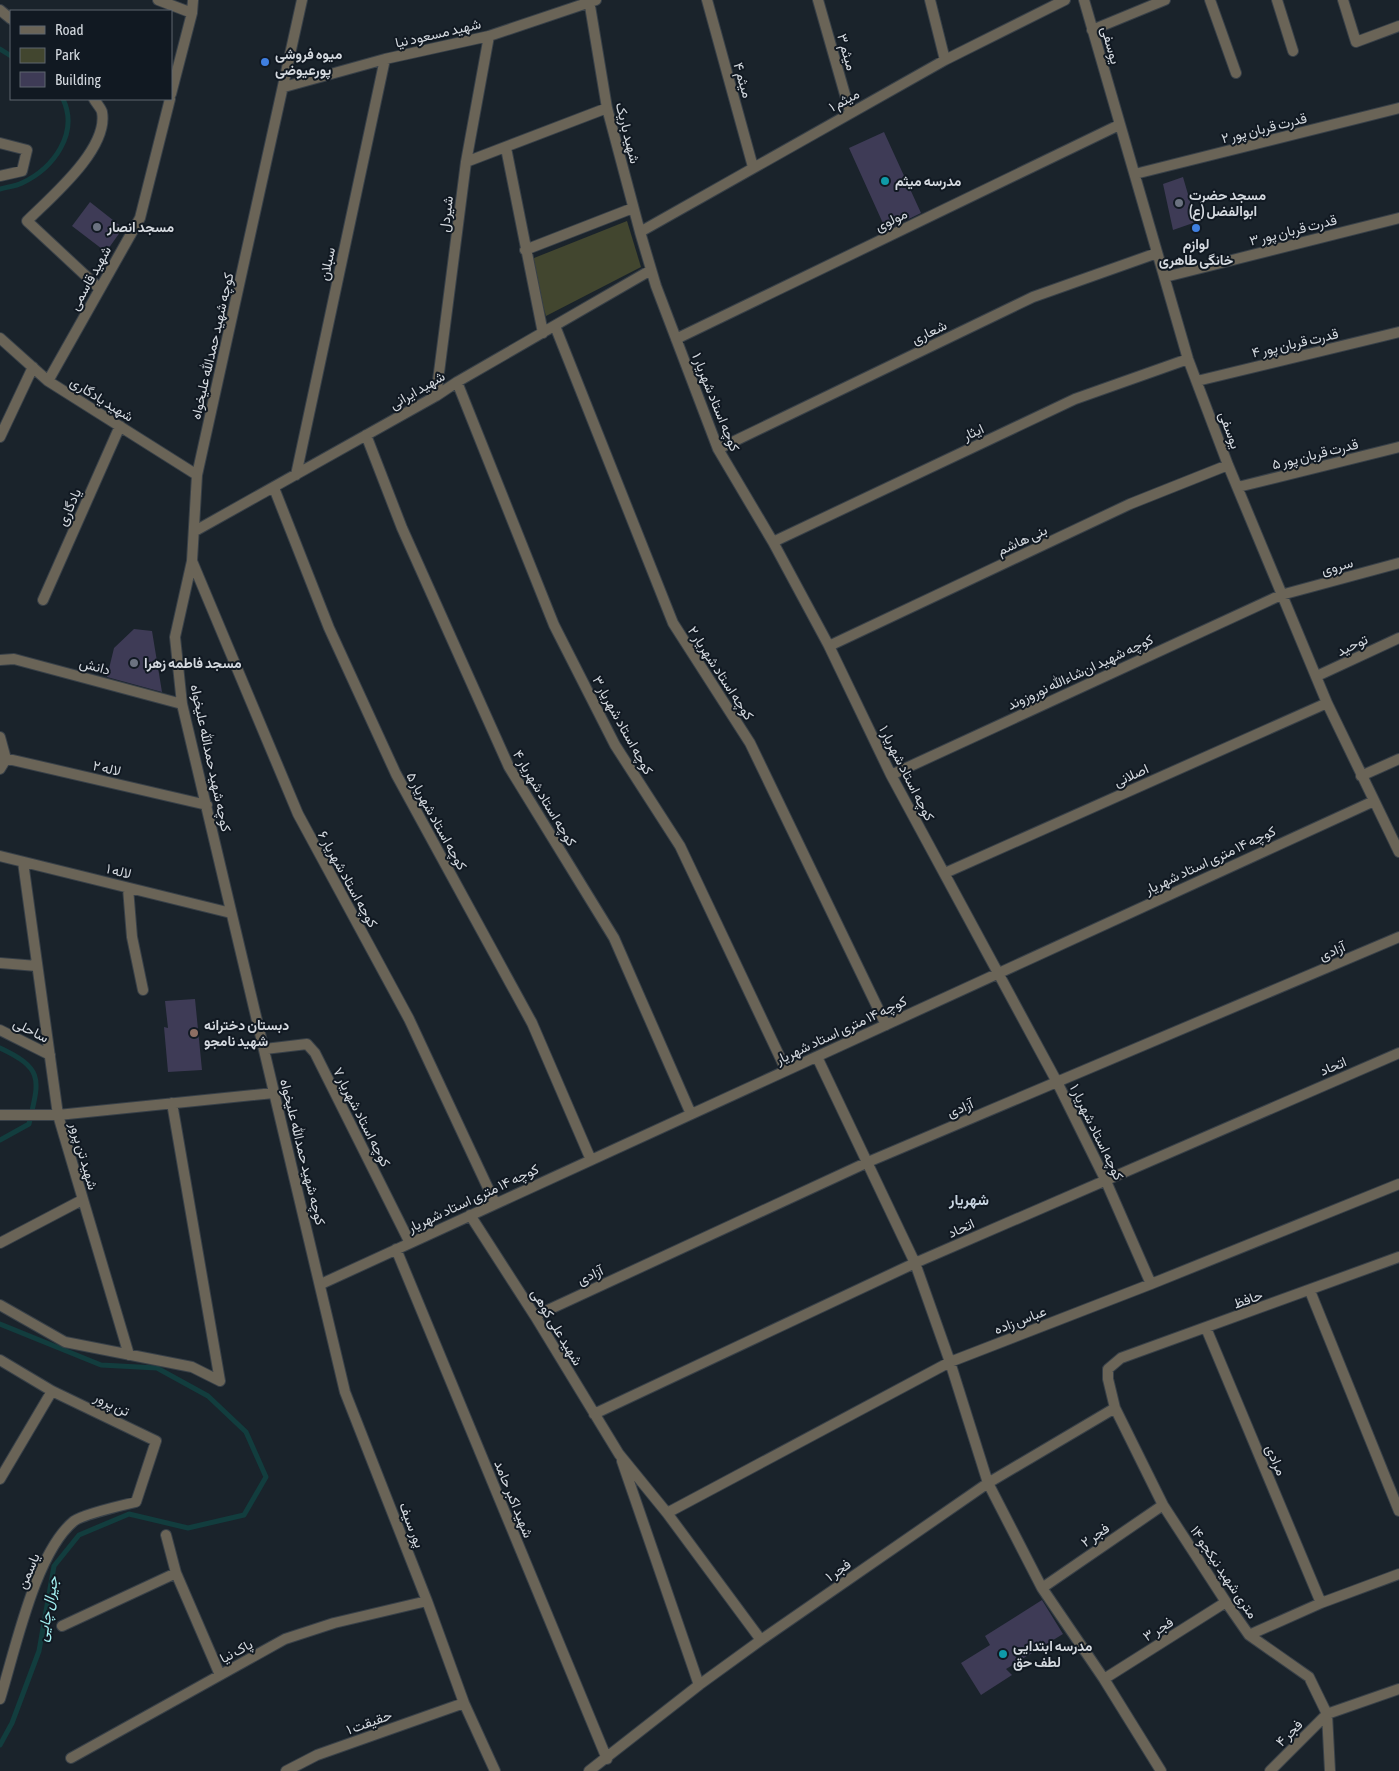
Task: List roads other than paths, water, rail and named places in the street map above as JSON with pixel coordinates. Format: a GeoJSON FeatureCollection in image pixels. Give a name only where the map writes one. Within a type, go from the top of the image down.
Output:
{"type":"FeatureCollection","features":[{"type":"Feature","properties":{"kind":"street"},"geometry":{"type":"LineString","coordinates":[[158,0],[192,13]]}},
{"type":"Feature","properties":{"kind":"street"},"geometry":{"type":"LineString","coordinates":[[172,90],[192,13],[193,0]]}},
{"type":"Feature","properties":{"kind":"street","name":"کوچه شهید حمدالله علیخواه"},"geometry":{"type":"LineString","coordinates":[[302,0],[196,475],[195,531],[192,561],[176,637],[182,704],[321,1284]]}},
{"type":"Feature","properties":{"kind":"street","name":"میثم ۴"},"geometry":{"type":"LineString","coordinates":[[707,0],[753,167]]}},
{"type":"Feature","properties":{"kind":"street","name":"میثم ۳"},"geometry":{"type":"LineString","coordinates":[[818,0],[850,112]]}},
{"type":"Feature","properties":{"kind":"street"},"geometry":{"type":"LineString","coordinates":[[930,0],[945,60]]}},
{"type":"Feature","properties":{"kind":"street","name":"میثم ۱"},"geometry":{"type":"LineString","coordinates":[[640,232],[945,60],[1065,0]]}},
{"type":"Feature","properties":{"kind":"street","name":"یوسفی"},"geometry":{"type":"LineString","coordinates":[[1084,0],[1188,359],[1228,465],[1328,702],[1361,776],[1399,852]]}},
{"type":"Feature","properties":{"kind":"street"},"geometry":{"type":"LineString","coordinates":[[1092,30],[1165,0]]}},
{"type":"Feature","properties":{"kind":"street"},"geometry":{"type":"LineString","coordinates":[[1210,0],[1236,73]]}},
{"type":"Feature","properties":{"kind":"street"},"geometry":{"type":"LineString","coordinates":[[1277,0],[1294,51]]}},
{"type":"Feature","properties":{"kind":"street"},"geometry":{"type":"LineString","coordinates":[[1343,0],[1356,42],[1399,26]]}},
{"type":"Feature","properties":{"kind":"street","name":"شهید مسعود نیا"},"geometry":{"type":"LineString","coordinates":[[284,87],[385,60],[489,36],[591,1]]}},
{"type":"Feature","properties":{"kind":"street","name":"شهید باریک"},"geometry":{"type":"LineString","coordinates":[[591,1],[607,108],[651,270]]}},
{"type":"Feature","properties":{"kind":"street","name":"شیردل"},"geometry":{"type":"LineString","coordinates":[[436,396],[466,162],[489,36]]}},
{"type":"Feature","properties":{"kind":"street","name":"سبلان"},"geometry":{"type":"LineString","coordinates":[[296,475],[385,60]]}},
{"type":"Feature","properties":{"kind":"street"},"geometry":{"type":"LineString","coordinates":[[95,100],[102,112],[99,135],[78,172],[27,221],[100,289]]}},
{"type":"Feature","properties":{"kind":"street","name":"شهید قاسمی"},"geometry":{"type":"LineString","coordinates":[[48,381],[140,218],[170,100]]}},
{"type":"Feature","properties":{"kind":"street"},"geometry":{"type":"LineString","coordinates":[[466,162],[607,108]]}},
{"type":"Feature","properties":{"kind":"street","name":"قدرت قربان پور ۲"},"geometry":{"type":"LineString","coordinates":[[1135,174],[1399,108]]}},
{"type":"Feature","properties":{"kind":"street","name":"مولوی"},"geometry":{"type":"LineString","coordinates":[[676,339],[1119,125]]}},
{"type":"Feature","properties":{"kind":"street"},"geometry":{"type":"LineString","coordinates":[[0,143],[27,150],[22,171],[0,176]]}},
{"type":"Feature","properties":{"kind":"street"},"geometry":{"type":"LineString","coordinates":[[506,148],[543,333]]}},
{"type":"Feature","properties":{"kind":"street"},"geometry":{"type":"LineString","coordinates":[[525,250],[633,208]]}},
{"type":"Feature","properties":{"kind":"street","name":"قدرت قربان پور ۳"},"geometry":{"type":"LineString","coordinates":[[1165,277],[1399,218]]}},
{"type":"Feature","properties":{"kind":"street","name":"شعاری"},"geometry":{"type":"LineString","coordinates":[[718,449],[1033,297],[1157,253]]}},
{"type":"Feature","properties":{"kind":"street","name":"شهید ایرانی"},"geometry":{"type":"LineString","coordinates":[[195,531],[436,396],[651,270]]}},
{"type":"Feature","properties":{"kind":"street","name":"کوچه استاد شهریار ۱"},"geometry":{"type":"LineString","coordinates":[[651,270],[718,449],[773,542],[829,646],[891,775],[1057,1082],[1105,1179],[1151,1284]]}},
{"type":"Feature","properties":{"kind":"street","name":"کوچه استاد شهریار ۲"},"geometry":{"type":"LineString","coordinates":[[555,326],[673,623],[750,743],[886,1025]]}},
{"type":"Feature","properties":{"kind":"street","name":"قدرت قربان پور ۴"},"geometry":{"type":"LineString","coordinates":[[1197,381],[1399,332]]}},
{"type":"Feature","properties":{"kind":"street","name":"شهید یادگاری"},"geometry":{"type":"LineString","coordinates":[[0,338],[48,381],[196,475]]}},
{"type":"Feature","properties":{"kind":"street","name":"ایثار"},"geometry":{"type":"LineString","coordinates":[[773,542],[1075,399],[1188,359]]}},
{"type":"Feature","properties":{"kind":"street"},"geometry":{"type":"LineString","coordinates":[[0,437],[32,367]]}},
{"type":"Feature","properties":{"kind":"street","name":"کوچه استاد شهریار ۳"},"geometry":{"type":"LineString","coordinates":[[458,382],[554,625],[615,745],[680,846],[786,1070]]}},
{"type":"Feature","properties":{"kind":"street","name":"یادگاری"},"geometry":{"type":"LineString","coordinates":[[43,600],[120,426]]}},
{"type":"Feature","properties":{"kind":"street","name":"کوچه استاد شهریار ۴"},"geometry":{"type":"LineString","coordinates":[[366,434],[402,528],[509,768],[614,938],[691,1114]]}},
{"type":"Feature","properties":{"kind":"street","name":"قدرت قربان پور ۵"},"geometry":{"type":"LineString","coordinates":[[1238,487],[1399,447]]}},
{"type":"Feature","properties":{"kind":"street","name":"بنی هاشم"},"geometry":{"type":"LineString","coordinates":[[829,646],[1130,504],[1228,465]]}},
{"type":"Feature","properties":{"kind":"street","name":"کوچه استاد شهریار ۵"},"geometry":{"type":"LineString","coordinates":[[274,488],[330,628],[396,774],[532,1023],[591,1160]]}},
{"type":"Feature","properties":{"kind":"street","name":"کوچه استاد شهریار ۶"},"geometry":{"type":"LineString","coordinates":[[192,561],[298,814],[409,1019],[495,1203]]}},
{"type":"Feature","properties":{"kind":"street","name":"سروی"},"geometry":{"type":"LineString","coordinates":[[1282,594],[1399,563]]}},
{"type":"Feature","properties":{"kind":"street","name":"کوچه شهید ان‌شاءالله نوروزوند"},"geometry":{"type":"LineString","coordinates":[[891,775],[1282,594]]}},
{"type":"Feature","properties":{"kind":"street","name":"توحید"},"geometry":{"type":"LineString","coordinates":[[1317,676],[1399,638]]}},
{"type":"Feature","properties":{"kind":"street","name":"دانش"},"geometry":{"type":"LineString","coordinates":[[0,660],[14,659],[182,704]]}},
{"type":"Feature","properties":{"kind":"street","name":"اصلانی"},"geometry":{"type":"LineString","coordinates":[[945,873],[1328,702]]}},
{"type":"Feature","properties":{"kind":"street"},"geometry":{"type":"LineString","coordinates":[[0,738],[3,758],[0,769]]}},
{"type":"Feature","properties":{"kind":"street","name":"لاله ۲"},"geometry":{"type":"LineString","coordinates":[[3,758],[207,805]]}},
{"type":"Feature","properties":{"kind":"street"},"geometry":{"type":"LineString","coordinates":[[1361,776],[1399,759]]}},
{"type":"Feature","properties":{"kind":"street","name":"کوچه ۱۴ متری استاد شهریار"},"geometry":{"type":"LineString","coordinates":[[321,1284],[1374,801]]}},
{"type":"Feature","properties":{"kind":"street","name":"لاله ۱"},"geometry":{"type":"LineString","coordinates":[[0,856],[231,913]]}},
{"type":"Feature","properties":{"kind":"street"},"geometry":{"type":"LineString","coordinates":[[0,1115],[58,1115],[23,862]]}},
{"type":"Feature","properties":{"kind":"street"},"geometry":{"type":"LineString","coordinates":[[128,888],[132,937],[143,990]]}},
{"type":"Feature","properties":{"kind":"street","name":"آزادی"},"geometry":{"type":"LineString","coordinates":[[535,1316],[868,1162],[1399,937]]}},
{"type":"Feature","properties":{"kind":"street"},"geometry":{"type":"LineString","coordinates":[[0,964],[38,966]]}},
{"type":"Feature","properties":{"kind":"street","name":"ساحلی"},"geometry":{"type":"LineString","coordinates":[[0,1030],[50,1055]]}},
{"type":"Feature","properties":{"kind":"street","name":"کوچه استاد شهریار ۷"},"geometry":{"type":"LineString","coordinates":[[265,1049],[300,1043],[307,1044],[315,1053],[410,1243]]}},
{"type":"Feature","properties":{"kind":"street","name":"اتحاد"},"geometry":{"type":"LineString","coordinates":[[594,1414],[915,1263],[1399,1053]]}},
{"type":"Feature","properties":{"kind":"street"},"geometry":{"type":"LineString","coordinates":[[817,1057],[915,1263],[950,1362],[988,1483],[1042,1588],[1104,1679],[1162,1771]]}},
{"type":"Feature","properties":{"kind":"street","name":"شهید تن پرور"},"geometry":{"type":"LineString","coordinates":[[129,1355],[58,1115],[274,1092]]}},
{"type":"Feature","properties":{"kind":"street"},"geometry":{"type":"LineString","coordinates":[[0,1305],[65,1342],[192,1367],[220,1380],[172,1103]]}},
{"type":"Feature","properties":{"kind":"street","name":"عباس زاده"},"geometry":{"type":"LineString","coordinates":[[667,1513],[950,1362],[1151,1284],[1399,1184]]}},
{"type":"Feature","properties":{"kind":"street"},"geometry":{"type":"LineString","coordinates":[[0,1243],[82,1200]]}},
{"type":"Feature","properties":{"kind":"street","name":"شهید علی کوهی"},"geometry":{"type":"LineString","coordinates":[[470,1215],[535,1316],[619,1454],[667,1513],[761,1640]]}},
{"type":"Feature","properties":{"kind":"street","name":"شهید اکبر حامد"},"geometry":{"type":"LineString","coordinates":[[396,1249],[607,1759]]}},
{"type":"Feature","properties":{"kind":"street","name":"حافظ"},"geometry":{"type":"LineString","coordinates":[[1108,1369],[1121,1358],[1310,1291],[1399,1257]]}},
{"type":"Feature","properties":{"kind":"street","name":"پور سیف"},"geometry":{"type":"LineString","coordinates":[[321,1284],[345,1392],[427,1602],[464,1703],[495,1771]]}},
{"type":"Feature","properties":{"kind":"street"},"geometry":{"type":"LineString","coordinates":[[1310,1291],[1399,1511]]}},
{"type":"Feature","properties":{"kind":"street","name":"مرادی"},"geometry":{"type":"LineString","coordinates":[[1206,1328],[1320,1603]]}},
{"type":"Feature","properties":{"kind":"street","name":"تن پرور"},"geometry":{"type":"LineString","coordinates":[[0,1360],[52,1391],[156,1441],[136,1502]]}},
{"type":"Feature","properties":{"kind":"street","name":"۱۴ متری شهید نیکجو"},"geometry":{"type":"LineString","coordinates":[[1108,1369],[1108,1380],[1115,1408],[1163,1505],[1226,1602],[1249,1635],[1309,1677],[1327,1714],[1330,1771]]}},
{"type":"Feature","properties":{"kind":"street"},"geometry":{"type":"LineString","coordinates":[[0,1479],[52,1391]]}},
{"type":"Feature","properties":{"kind":"street","name":"فجر ۱"},"geometry":{"type":"LineString","coordinates":[[590,1771],[699,1685],[761,1640],[988,1483],[1115,1408]]}},
{"type":"Feature","properties":{"kind":"street","name":"شهید علی کوهی"},"geometry":{"type":"LineString","coordinates":[[619,1454],[699,1685]]}},
{"type":"Feature","properties":{"kind":"street","name":"یاسمن"},"geometry":{"type":"LineString","coordinates":[[0,1699],[37,1580],[55,1545],[75,1520],[136,1502]]}},
{"type":"Feature","properties":{"kind":"street","name":"فجر ۲"},"geometry":{"type":"LineString","coordinates":[[1042,1588],[1163,1505]]}},
{"type":"Feature","properties":{"kind":"street"},"geometry":{"type":"LineString","coordinates":[[166,1535],[176,1574],[220,1675]]}},
{"type":"Feature","properties":{"kind":"street"},"geometry":{"type":"LineString","coordinates":[[62,1626],[176,1574]]}},
{"type":"Feature","properties":{"kind":"street"},"geometry":{"type":"LineString","coordinates":[[1249,1635],[1320,1603],[1399,1574]]}},
{"type":"Feature","properties":{"kind":"street","name":"پاک نیا"},"geometry":{"type":"LineString","coordinates":[[71,1758],[286,1640],[334,1623],[427,1602]]}},
{"type":"Feature","properties":{"kind":"street","name":"فجر ۳"},"geometry":{"type":"LineString","coordinates":[[1104,1679],[1226,1602]]}},
{"type":"Feature","properties":{"kind":"street"},"geometry":{"type":"LineString","coordinates":[[1327,1714],[1399,1689]]}},
{"type":"Feature","properties":{"kind":"street","name":"حقیقت ۱"},"geometry":{"type":"LineString","coordinates":[[286,1771],[316,1755],[464,1703]]}},
{"type":"Feature","properties":{"kind":"street","name":"فجر ۴"},"geometry":{"type":"LineString","coordinates":[[1270,1771],[1327,1714]]}},
{"type":"Feature","properties":{"kind":"waterway","name":"جیرال چایی"},"geometry":{"type":"LineString","coordinates":[[0,49],[10,55]]}},
{"type":"Feature","properties":{"kind":"waterway","name":"جیرال چایی"},"geometry":{"type":"LineString","coordinates":[[0,189],[20,184],[34,176],[53,159],[61,148],[68,124],[63,100]]}},
{"type":"Feature","properties":{"kind":"waterway","name":"جیرال چایی"},"geometry":{"type":"LineString","coordinates":[[0,1048],[15,1055],[32,1070],[36,1086],[29,1124],[0,1140]]}},
{"type":"Feature","properties":{"kind":"waterway","name":"جیرال چایی"},"geometry":{"type":"LineString","coordinates":[[0,1324],[101,1365],[157,1368],[208,1396],[246,1432],[266,1477],[244,1515],[188,1528],[129,1514],[79,1535],[54,1566],[39,1651],[12,1723],[0,1745]]}},
{"type":"Feature","properties":{"kind":"place","name":"میوه فروشی پورعیوضی"},"geometry":{"type":"Point","coordinates":[265,62]}},
{"type":"Feature","properties":{"kind":"place","name":"مدرسه میثم"},"geometry":{"type":"Point","coordinates":[885,181]}},
{"type":"Feature","properties":{"kind":"place","name":"مسجد حضرت ابوالفضل (ع)"},"geometry":{"type":"Point","coordinates":[1179,203]}},
{"type":"Feature","properties":{"kind":"place","name":"مسجد انصار"},"geometry":{"type":"Point","coordinates":[97,227]}},
{"type":"Feature","properties":{"kind":"place","name":"لوازم خانگی طاهری"},"geometry":{"type":"Point","coordinates":[1196,228]}},
{"type":"Feature","properties":{"kind":"place","name":"مسجد فاطمه زهرا"},"geometry":{"type":"Point","coordinates":[134,663]}},
{"type":"Feature","properties":{"kind":"place","name":"دبستان دخترانه شهید نامجو"},"geometry":{"type":"Point","coordinates":[194,1033]}},
{"type":"Feature","properties":{"kind":"place","name":"مدرسه ابتدایی لطف حق"},"geometry":{"type":"Point","coordinates":[1003,1654]}},
{"type":"Feature","properties":{"kind":"district","name":"شهریار"},"geometry":{"type":"Point","coordinates":[969,1199]}}]}
